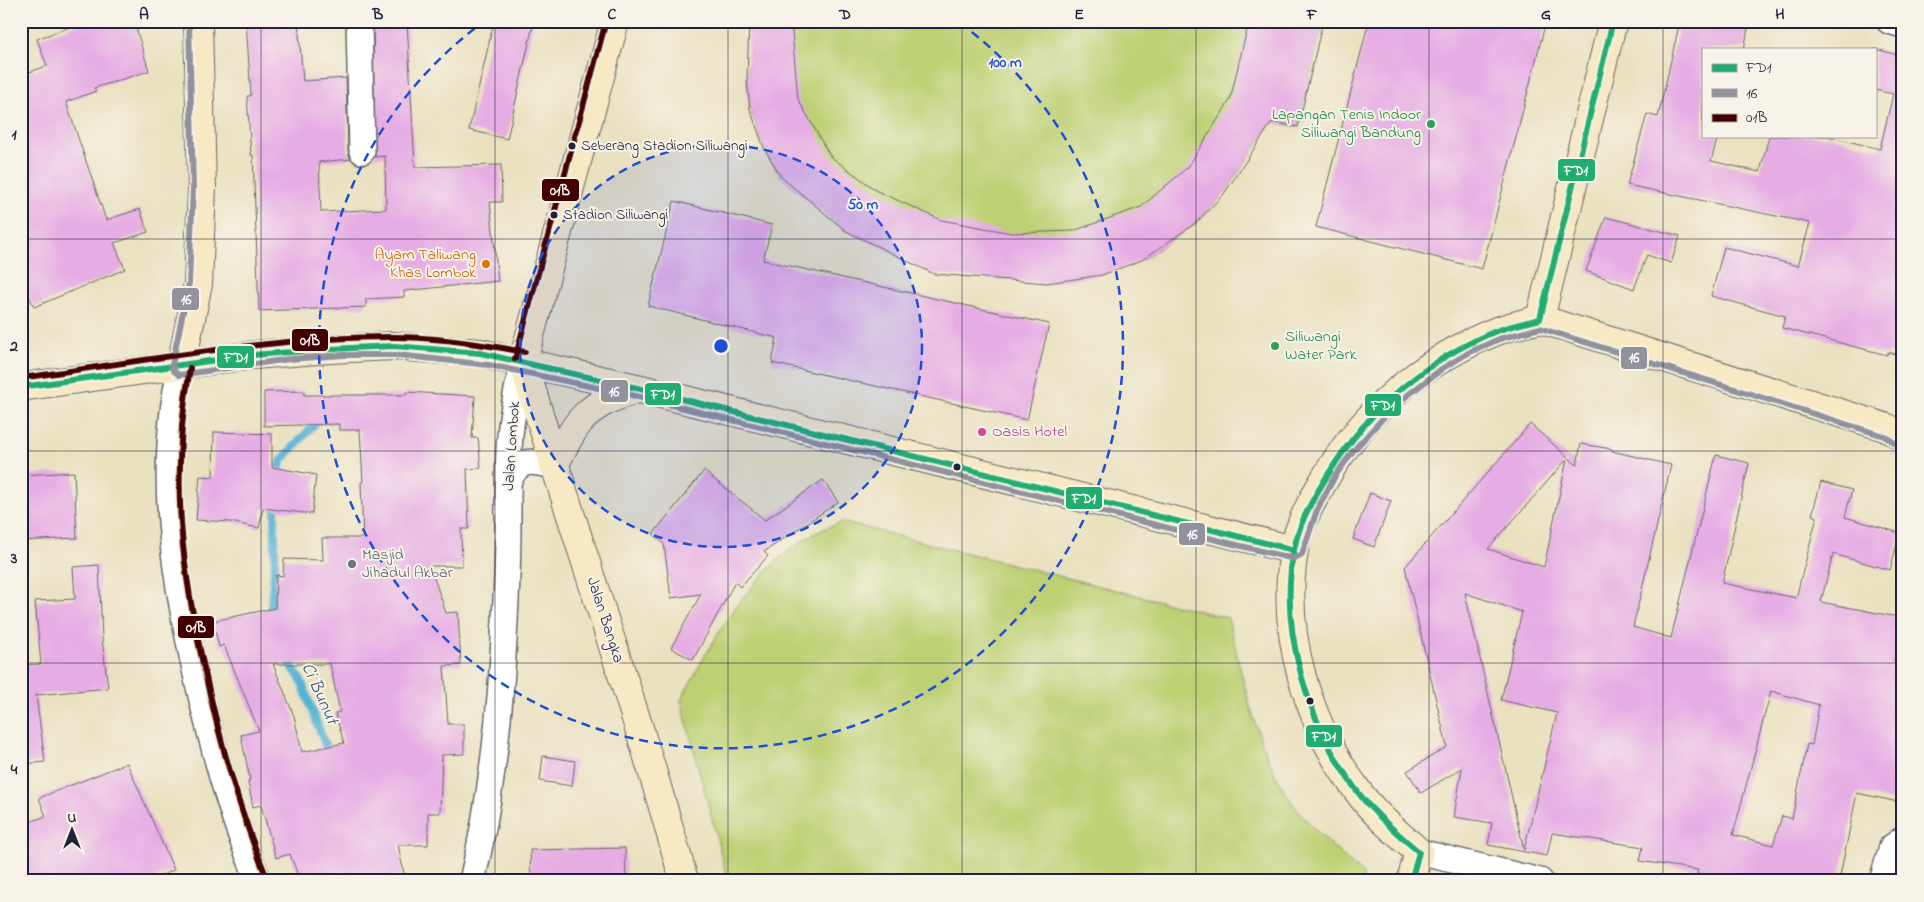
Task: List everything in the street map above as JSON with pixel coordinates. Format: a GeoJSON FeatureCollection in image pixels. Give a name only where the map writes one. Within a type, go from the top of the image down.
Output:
{"type":"FeatureCollection","features":[{"type":"Feature","properties":{"kind":"street"},"geometry":{"type":"LineString","coordinates":[[198,21],[202,188],[198,284],[172,410],[169,447],[172,539],[189,647],[216,759],[232,813],[258,881]]}},
{"type":"Feature","properties":{"kind":"street"},"geometry":{"type":"LineString","coordinates":[[358,21],[362,151]]}},
{"type":"Feature","properties":{"kind":"street","name":"Jalan Lombok"},"geometry":{"type":"LineString","coordinates":[[472,881],[489,797],[497,732],[507,574],[508,480],[512,410],[523,361],[615,21]]}},
{"type":"Feature","properties":{"kind":"street"},"geometry":{"type":"LineString","coordinates":[[1540,319],[1613,21]]}},
{"type":"Feature","properties":{"kind":"street"},"geometry":{"type":"LineString","coordinates":[[1889,21],[1903,25]]}},
{"type":"Feature","properties":{"kind":"street"},"geometry":{"type":"LineString","coordinates":[[1540,881],[1418,852],[1386,824],[1358,792],[1334,756],[1315,718],[1302,677],[1294,636],[1291,593],[1294,550],[1311,502],[1332,464],[1369,416],[1408,381],[1451,352],[1498,331],[1540,319],[1888,428],[1903,437]]}},
{"type":"Feature","properties":{"kind":"street"},"geometry":{"type":"LineString","coordinates":[[21,387],[253,355],[394,346],[480,353],[523,361],[640,389],[1294,550]]}},
{"type":"Feature","properties":{"kind":"street","name":"Jalan Bangka"},"geometry":{"type":"LineString","coordinates":[[523,361],[554,466],[657,782],[684,881]]}},
{"type":"Feature","properties":{"kind":"street"},"geometry":{"type":"LineString","coordinates":[[508,480],[515,468],[525,462],[554,466],[567,438],[582,417],[610,397],[640,389]]}},
{"type":"Feature","properties":{"kind":"street"},"geometry":{"type":"LineString","coordinates":[[1882,881],[1892,847],[1903,839]]}},
{"type":"Feature","properties":{"kind":"street"},"geometry":{"type":"LineString","coordinates":[[1411,881],[1418,852]]}},
{"type":"Feature","properties":{"kind":"shaded area"},"geometry":{"type":"Polygon","coordinates":[[[21,307],[33,341],[21,342],[21,307]]]}},
{"type":"Feature","properties":{"kind":"green space"},"geometry":{"type":"Polygon","coordinates":[[[751,21],[1323,21],[1298,127],[1272,122],[1224,194],[1196,223],[1142,260],[846,231],[781,177],[764,148],[750,109],[747,80],[751,21]]]}},
{"type":"Feature","properties":{"kind":"green space"},"geometry":{"type":"Polygon","coordinates":[[[842,522],[1228,618],[1251,709],[1266,753],[1276,775],[1287,795],[1303,817],[1363,874],[1362,881],[728,881],[681,700],[720,631],[751,588],[768,569],[788,551],[814,534],[842,522]]]}},
{"type":"Feature","properties":{"kind":"building"},"geometry":{"type":"Polygon","coordinates":[[[86,21],[134,21],[149,71],[94,88],[96,91],[66,102],[106,220],[140,209],[148,232],[114,243],[125,269],[34,307],[21,277],[21,75],[47,66],[37,39],[86,21]]]}},
{"type":"Feature","properties":{"kind":"building"},"geometry":{"type":"Polygon","coordinates":[[[246,21],[298,21],[303,81],[346,78],[348,151],[351,159],[319,162],[321,212],[386,209],[385,156],[375,157],[373,21],[407,21],[415,167],[501,165],[502,202],[490,202],[498,281],[404,291],[404,297],[366,299],[366,307],[259,311],[253,155],[251,155],[247,96],[251,96],[246,21]]]}},
{"type":"Feature","properties":{"kind":"building"},"geometry":{"type":"Polygon","coordinates":[[[494,21],[534,21],[507,139],[469,130],[494,21]]]}},
{"type":"Feature","properties":{"kind":"building"},"geometry":{"type":"Polygon","coordinates":[[[749,21],[791,21],[798,99],[830,156],[877,191],[941,220],[1012,233],[1073,231],[1141,207],[1188,167],[1230,100],[1249,21],[1323,21],[1298,127],[1272,122],[1224,194],[1196,223],[1142,260],[1102,275],[1047,283],[934,274],[846,231],[781,177],[764,148],[750,109],[747,80],[749,21]]]}},
{"type":"Feature","properties":{"kind":"building","name":"Lapangan Tenis Indoor Siliwangi Bandung"},"geometry":{"type":"Polygon","coordinates":[[[1369,21],[1546,21],[1482,269],[1316,227],[1369,21]]]}},
{"type":"Feature","properties":{"kind":"building"},"geometry":{"type":"Polygon","coordinates":[[[1680,21],[1715,21],[1748,29],[1744,48],[1702,48],[1702,138],[1717,138],[1711,161],[1760,172],[1768,138],[1835,138],[1880,149],[1893,94],[1876,90],[1876,49],[1903,56],[1903,356],[1888,352],[1887,355],[1782,328],[1785,316],[1711,296],[1724,247],[1798,266],[1810,223],[1627,185],[1647,114],[1658,117],[1680,21]]]}},
{"type":"Feature","properties":{"kind":"building"},"geometry":{"type":"Polygon","coordinates":[[[674,201],[772,225],[763,260],[1049,324],[1027,420],[772,363],[777,338],[648,306],[674,201]]]}},
{"type":"Feature","properties":{"kind":"building"},"geometry":{"type":"Polygon","coordinates":[[[1606,217],[1680,236],[1671,263],[1647,255],[1634,289],[1586,271],[1606,217]]]}},
{"type":"Feature","properties":{"kind":"building"},"geometry":{"type":"Polygon","coordinates":[[[304,391],[304,395],[406,395],[406,392],[475,396],[472,438],[478,438],[481,468],[467,469],[469,529],[461,529],[462,566],[430,566],[446,613],[458,612],[461,665],[444,666],[448,724],[464,724],[464,754],[442,755],[440,813],[428,813],[428,845],[398,845],[404,874],[377,881],[300,881],[290,854],[276,858],[261,805],[253,807],[241,735],[259,731],[224,645],[219,647],[213,621],[275,608],[276,575],[283,576],[284,559],[323,560],[322,538],[363,538],[361,482],[363,482],[360,430],[339,430],[339,424],[264,426],[264,392],[304,391]],[[273,664],[294,716],[302,752],[344,743],[335,713],[340,712],[330,664],[273,664]]]}},
{"type":"Feature","properties":{"kind":"building"},"geometry":{"type":"Polygon","coordinates":[[[1530,424],[1577,465],[1581,444],[1612,449],[1612,451],[1671,465],[1633,627],[1671,638],[1716,455],[1749,463],[1722,583],[1796,598],[1817,517],[1812,515],[1821,482],[1852,490],[1845,517],[1900,533],[1890,570],[1833,554],[1821,602],[1903,618],[1894,661],[1903,663],[1903,803],[1857,793],[1839,881],[1722,881],[1697,874],[1698,870],[1640,861],[1643,847],[1552,833],[1547,856],[1488,845],[1492,823],[1454,817],[1462,768],[1421,793],[1407,771],[1447,747],[1405,567],[1530,424]],[[1567,459],[1488,549],[1544,567],[1567,459]],[[1465,593],[1524,850],[1557,713],[1501,700],[1522,612],[1465,593]],[[1771,691],[1733,835],[1773,845],[1782,816],[1792,819],[1807,744],[1812,745],[1819,705],[1771,691]]]}},
{"type":"Feature","properties":{"kind":"building"},"geometry":{"type":"Polygon","coordinates":[[[214,432],[272,434],[272,467],[316,475],[312,514],[263,508],[259,528],[230,522],[196,520],[200,476],[213,477],[214,432]]]}},
{"type":"Feature","properties":{"kind":"building"},"geometry":{"type":"Polygon","coordinates":[[[704,471],[765,520],[823,480],[838,502],[764,552],[768,556],[740,587],[735,582],[693,660],[671,648],[701,594],[671,598],[664,544],[653,534],[704,471]]]}},
{"type":"Feature","properties":{"kind":"building"},"geometry":{"type":"Polygon","coordinates":[[[74,472],[77,538],[21,541],[21,512],[24,512],[22,475],[74,472]]]}},
{"type":"Feature","properties":{"kind":"building"},"geometry":{"type":"Polygon","coordinates":[[[1370,493],[1391,501],[1374,547],[1353,539],[1370,493]]]}},
{"type":"Feature","properties":{"kind":"building"},"geometry":{"type":"Polygon","coordinates":[[[99,565],[102,638],[108,688],[36,695],[45,762],[21,764],[21,665],[41,664],[35,601],[75,599],[73,567],[99,565]]]}},
{"type":"Feature","properties":{"kind":"building"},"geometry":{"type":"Polygon","coordinates":[[[543,756],[575,761],[572,786],[540,781],[543,756]]]}},
{"type":"Feature","properties":{"kind":"building"},"geometry":{"type":"Polygon","coordinates":[[[127,763],[174,870],[148,881],[21,881],[21,825],[46,816],[39,798],[127,763]]]}},
{"type":"Feature","properties":{"kind":"building"},"geometry":{"type":"Polygon","coordinates":[[[625,848],[626,881],[531,881],[530,850],[625,848]]]}},
{"type":"Feature","properties":{"kind":"waterway","name":"Ci Bunut"},"geometry":{"type":"LineString","coordinates":[[276,478],[282,460],[320,418]]}},
{"type":"Feature","properties":{"kind":"waterway","name":"Ci Bunut"},"geometry":{"type":"LineString","coordinates":[[270,618],[275,561],[275,499]]}},
{"type":"Feature","properties":{"kind":"waterway","name":"Ci Bunut"},"geometry":{"type":"LineString","coordinates":[[285,657],[301,680],[329,756]]}},
{"type":"Feature","properties":{"kind":"transit line","name":"16"},"geometry":{"type":"LineString","coordinates":[[189,21],[193,188],[189,283],[172,365],[174,371],[179,375],[290,359],[344,355],[397,355],[489,365],[627,394],[1294,559],[1302,554],[1317,510],[1335,476],[1353,451],[1395,405],[1443,368],[1470,352],[1499,339],[1540,328],[1884,436],[1898,445]]}},
{"type":"Feature","properties":{"kind":"transit line","name":"01B"},"geometry":{"type":"LineString","coordinates":[[515,359],[606,21]]}},
{"type":"Feature","properties":{"kind":"transit line","name":"FD1"},"geometry":{"type":"LineString","coordinates":[[1540,319],[1613,21]]}},
{"type":"Feature","properties":{"kind":"transit line","name":"FD1"},"geometry":{"type":"LineString","coordinates":[[1411,881],[1419,852],[1383,821],[1364,800],[1345,773],[1313,711],[1294,643],[1290,608],[1291,574],[1296,541],[1310,506],[1329,473],[1362,428],[1401,389],[1446,356],[1470,343],[1496,331],[1540,319]]}},
{"type":"Feature","properties":{"kind":"transit line","name":"01B"},"geometry":{"type":"LineString","coordinates":[[21,378],[253,345],[346,338],[426,338],[525,352]]}},
{"type":"Feature","properties":{"kind":"transit line","name":"FD1"},"geometry":{"type":"LineString","coordinates":[[21,387],[253,355],[330,349],[394,346],[480,353],[641,389],[1294,550]]}},
{"type":"Feature","properties":{"kind":"transit line","name":"01B"},"geometry":{"type":"LineString","coordinates":[[190,368],[180,450],[181,528],[185,566],[199,645],[220,735],[233,784],[267,878]]}},
{"type":"Feature","properties":{"kind":"place","name":"Lapangan Tenis Indoor Siliwangi Bandung"},"geometry":{"type":"Point","coordinates":[1431,124]}},
{"type":"Feature","properties":{"kind":"place","name":"Seberang Stadion Siliwangi"},"geometry":{"type":"Point","coordinates":[572,146]}},
{"type":"Feature","properties":{"kind":"place","name":"Stadion Siliwangi"},"geometry":{"type":"Point","coordinates":[554,215]}},
{"type":"Feature","properties":{"kind":"place","name":"Ayam Taliwang Khas Lombok"},"geometry":{"type":"Point","coordinates":[486,264]}},
{"type":"Feature","properties":{"kind":"place","name":"Siliwangi Water Park"},"geometry":{"type":"Point","coordinates":[1275,346]}},
{"type":"Feature","properties":{"kind":"place","name":"Oasis Hotel"},"geometry":{"type":"Point","coordinates":[982,432]}},
{"type":"Feature","properties":{"kind":"place","name":"Masjid Jihadul Akbar"},"geometry":{"type":"Point","coordinates":[352,564]}}]}
